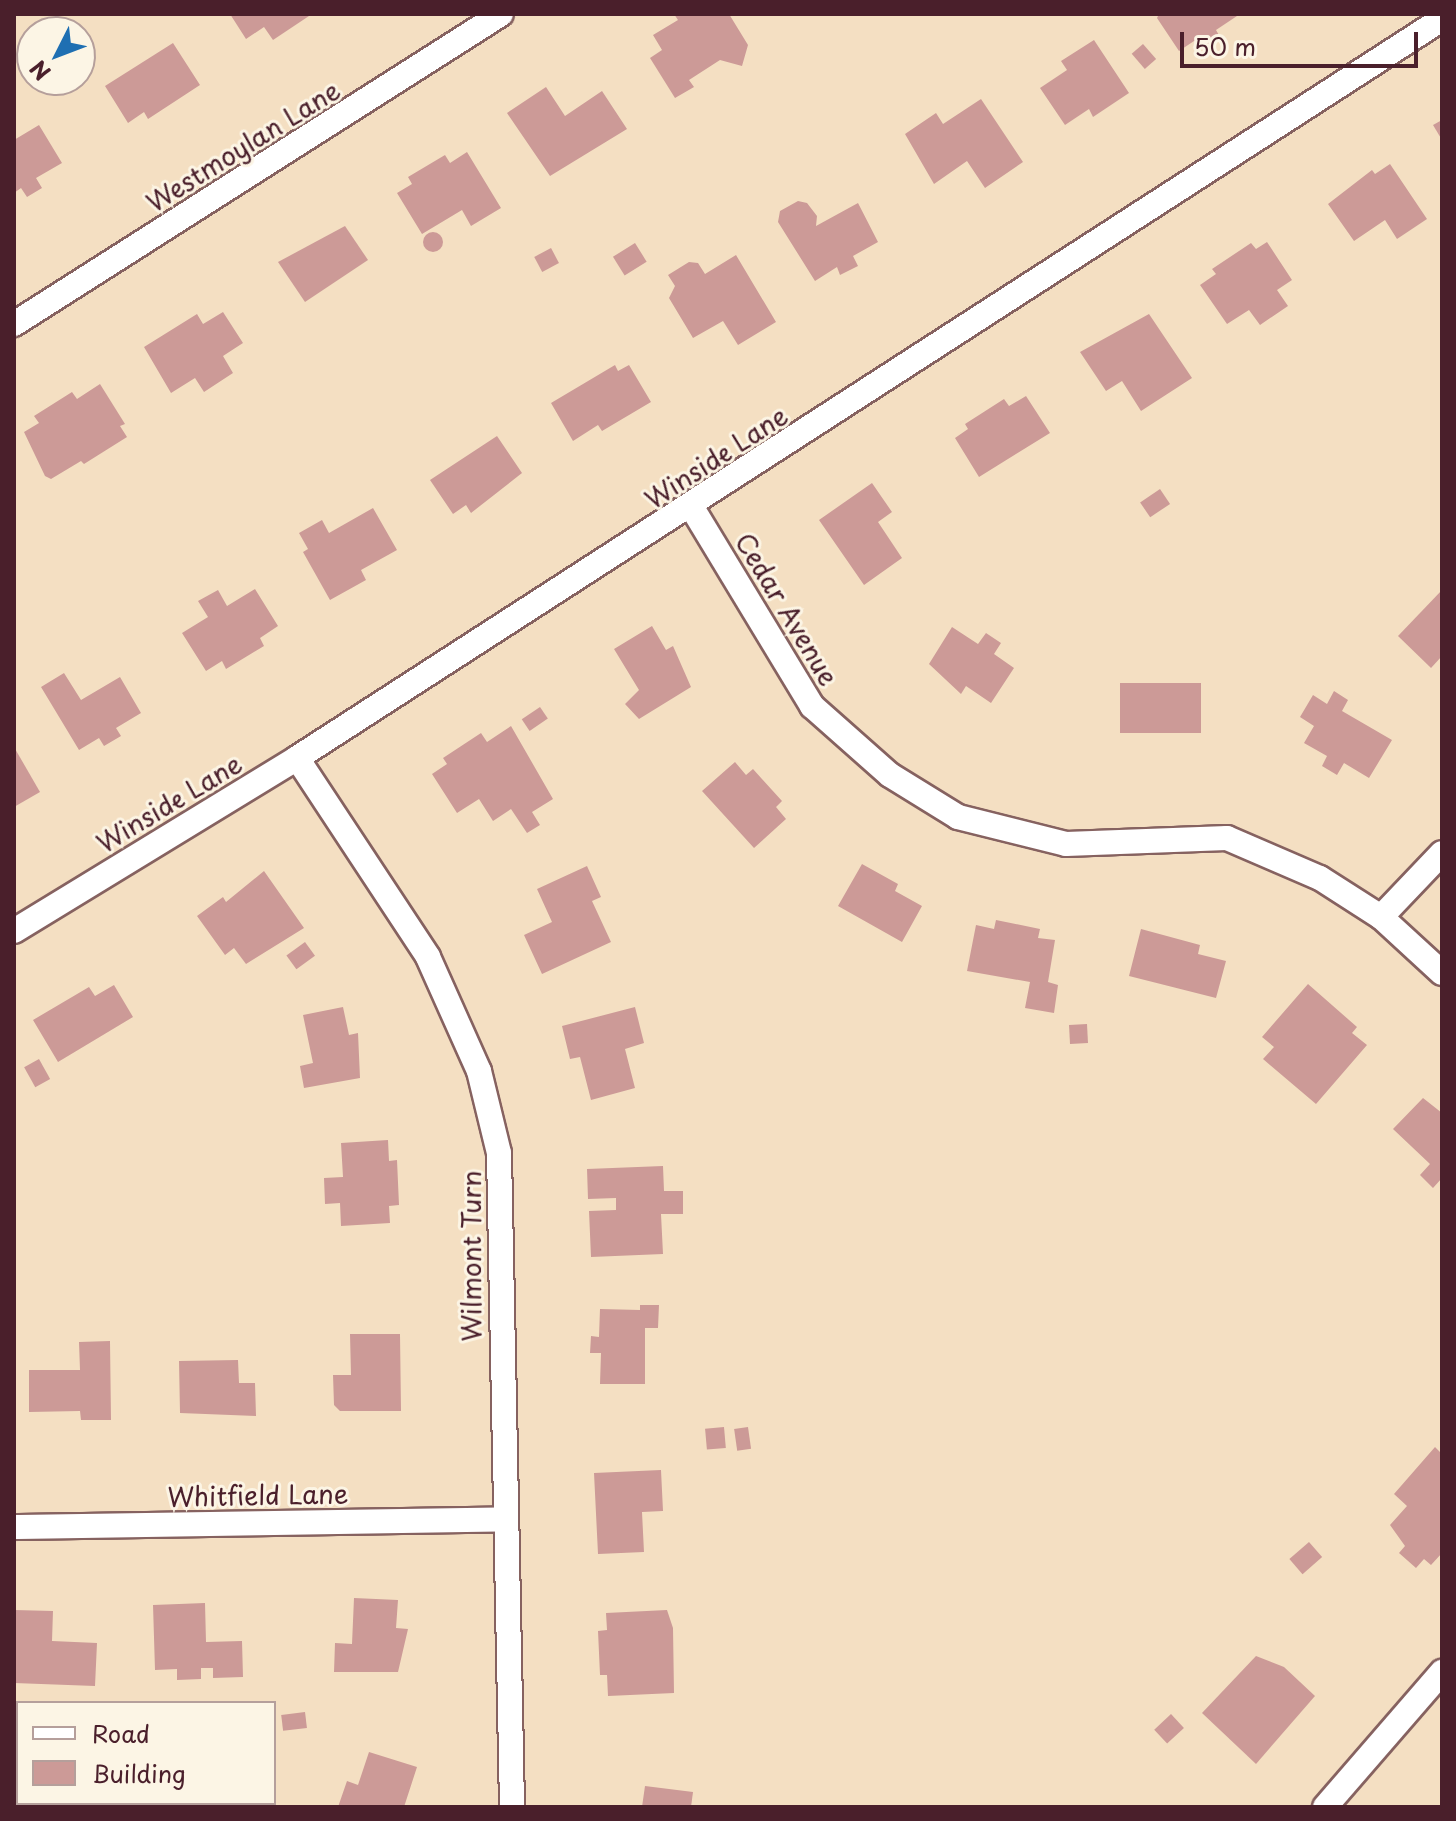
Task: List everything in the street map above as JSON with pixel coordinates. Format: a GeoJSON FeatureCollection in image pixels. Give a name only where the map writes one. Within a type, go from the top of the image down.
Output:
{"type":"FeatureCollection","features":[{"type":"Feature","properties":{"kind":"street","name":"Westmoylan Lane"},"geometry":{"type":"LineString","coordinates":[[14,324],[501,14]]}},
{"type":"Feature","properties":{"kind":"street","name":"Winside Lane"},"geometry":{"type":"LineString","coordinates":[[14,931],[297,758],[1442,19]]}},
{"type":"Feature","properties":{"kind":"street","name":"Cedar Avenue"},"geometry":{"type":"LineString","coordinates":[[691,506],[812,706],[890,775],[958,817],[1066,844],[1227,838],[1280,857],[1381,917],[1442,973]]}},
{"type":"Feature","properties":{"kind":"street","name":"Wilmont Turn"},"geometry":{"type":"LineString","coordinates":[[297,758],[428,957],[479,1071],[499,1153],[502,1519],[512,1807]]}},
{"type":"Feature","properties":{"kind":"street"},"geometry":{"type":"LineString","coordinates":[[1381,917],[1442,853]]}},
{"type":"Feature","properties":{"kind":"street","name":"Whitfield Lane"},"geometry":{"type":"LineString","coordinates":[[14,1527],[502,1519]]}},
{"type":"Feature","properties":{"kind":"street"},"geometry":{"type":"LineString","coordinates":[[1325,1807],[1442,1672]]}},
{"type":"Feature","properties":{"kind":"building"},"geometry":{"type":"Polygon","coordinates":[[[230,14],[312,14],[273,40],[264,27],[246,39],[230,14]]]}},
{"type":"Feature","properties":{"kind":"building"},"geometry":{"type":"Polygon","coordinates":[[[674,14],[729,14],[748,45],[742,66],[720,60],[689,80],[694,87],[675,98],[650,58],[662,50],[653,35],[678,20],[674,14]]]}},
{"type":"Feature","properties":{"kind":"building"},"geometry":{"type":"Polygon","coordinates":[[[1159,14],[1240,14],[1216,30],[1220,37],[1206,46],[1200,37],[1179,51],[1157,18],[1159,14]]]}},
{"type":"Feature","properties":{"kind":"building"},"geometry":{"type":"Polygon","coordinates":[[[1094,40],[1129,93],[1093,117],[1089,109],[1065,125],[1040,88],[1067,70],[1061,61],[1094,40]]]}},
{"type":"Feature","properties":{"kind":"building"},"geometry":{"type":"Polygon","coordinates":[[[173,43],[200,85],[148,119],[144,112],[128,123],[105,86],[173,43]]]}},
{"type":"Feature","properties":{"kind":"building"},"geometry":{"type":"Polygon","coordinates":[[[1143,44],[1156,59],[1145,69],[1132,54],[1143,44]]]}},
{"type":"Feature","properties":{"kind":"building"},"geometry":{"type":"Polygon","coordinates":[[[546,87],[565,116],[602,91],[627,129],[550,176],[507,113],[546,87]]]}},
{"type":"Feature","properties":{"kind":"building"},"geometry":{"type":"Polygon","coordinates":[[[981,99],[1023,162],[985,188],[967,161],[934,184],[905,134],[936,113],[943,124],[981,99]]]}},
{"type":"Feature","properties":{"kind":"building"},"geometry":{"type":"Polygon","coordinates":[[[1442,120],[1442,140],[1433,125],[1442,120]]]}},
{"type":"Feature","properties":{"kind":"building"},"geometry":{"type":"Polygon","coordinates":[[[39,125],[62,163],[36,178],[42,188],[27,197],[21,188],[14,193],[14,140],[39,125]]]}},
{"type":"Feature","properties":{"kind":"building"},"geometry":{"type":"Polygon","coordinates":[[[467,152],[501,208],[471,226],[462,210],[422,234],[397,193],[412,184],[408,177],[445,155],[450,163],[467,152]]]}},
{"type":"Feature","properties":{"kind":"building"},"geometry":{"type":"Polygon","coordinates":[[[1390,164],[1427,219],[1397,239],[1385,220],[1354,241],[1328,204],[1372,170],[1375,174],[1390,164]]]}},
{"type":"Feature","properties":{"kind":"building"},"geometry":{"type":"Polygon","coordinates":[[[798,201],[807,203],[817,216],[816,226],[858,203],[878,242],[853,256],[858,266],[840,275],[837,267],[815,281],[778,222],[780,211],[798,201]]]}},
{"type":"Feature","properties":{"kind":"building"},"geometry":{"type":"Polygon","coordinates":[[[345,226],[368,260],[305,302],[278,262],[345,226]]]}},
{"type":"Feature","properties":{"kind":"building"},"geometry":{"type":"Polygon","coordinates":[[[433,232],[440,235],[443,242],[440,249],[433,252],[426,249],[423,242],[426,235],[433,232]]]}},
{"type":"Feature","properties":{"kind":"building"},"geometry":{"type":"Polygon","coordinates":[[[1267,242],[1292,280],[1277,290],[1288,306],[1260,325],[1249,310],[1227,324],[1200,285],[1216,274],[1212,269],[1251,243],[1256,249],[1267,242]]]}},
{"type":"Feature","properties":{"kind":"building"},"geometry":{"type":"Polygon","coordinates":[[[635,243],[647,262],[625,275],[613,257],[635,243]]]}},
{"type":"Feature","properties":{"kind":"building"},"geometry":{"type":"Polygon","coordinates":[[[551,248],[559,263],[542,272],[534,257],[551,248]]]}},
{"type":"Feature","properties":{"kind":"building"},"geometry":{"type":"Polygon","coordinates":[[[736,255],[776,322],[738,345],[723,321],[693,338],[669,298],[675,286],[668,275],[689,262],[698,263],[705,274],[736,255]]]}},
{"type":"Feature","properties":{"kind":"building"},"geometry":{"type":"Polygon","coordinates":[[[223,312],[243,343],[223,356],[233,373],[204,392],[195,378],[171,393],[144,347],[197,314],[203,324],[223,312]]]}},
{"type":"Feature","properties":{"kind":"building"},"geometry":{"type":"Polygon","coordinates":[[[1149,314],[1192,378],[1141,411],[1122,381],[1106,391],[1080,352],[1149,314]]]}},
{"type":"Feature","properties":{"kind":"building"},"geometry":{"type":"Polygon","coordinates":[[[615,365],[618,371],[629,365],[651,402],[602,431],[598,425],[573,441],[551,403],[615,365]]]}},
{"type":"Feature","properties":{"kind":"building"},"geometry":{"type":"Polygon","coordinates":[[[100,384],[125,424],[120,426],[127,437],[84,464],[81,461],[51,479],[45,476],[24,432],[39,423],[34,416],[72,392],[77,399],[100,384]]]}},
{"type":"Feature","properties":{"kind":"building"},"geometry":{"type":"Polygon","coordinates":[[[1026,396],[1050,433],[979,477],[955,438],[968,429],[965,424],[1004,399],[1009,406],[1026,396]]]}},
{"type":"Feature","properties":{"kind":"building"},"geometry":{"type":"Polygon","coordinates":[[[497,436],[522,473],[471,513],[466,505],[453,514],[430,480],[497,436]]]}},
{"type":"Feature","properties":{"kind":"building"},"geometry":{"type":"Polygon","coordinates":[[[872,483],[892,512],[878,522],[902,558],[864,585],[819,520],[872,483]]]}},
{"type":"Feature","properties":{"kind":"building"},"geometry":{"type":"Polygon","coordinates":[[[1160,489],[1170,504],[1150,517],[1140,502],[1160,489]]]}},
{"type":"Feature","properties":{"kind":"building"},"geometry":{"type":"Polygon","coordinates":[[[373,508],[397,550],[361,570],[366,580],[330,600],[303,552],[308,549],[299,533],[322,520],[329,533],[373,508]]]}},
{"type":"Feature","properties":{"kind":"building"},"geometry":{"type":"Polygon","coordinates":[[[255,589],[278,626],[260,638],[264,646],[226,669],[222,661],[206,671],[182,633],[208,617],[198,601],[218,590],[227,606],[255,589]]]}},
{"type":"Feature","properties":{"kind":"building"},"geometry":{"type":"Polygon","coordinates":[[[1442,590],[1442,656],[1431,668],[1398,636],[1442,590]]]}},
{"type":"Feature","properties":{"kind":"building"},"geometry":{"type":"Polygon","coordinates":[[[652,626],[666,650],[673,646],[691,687],[639,719],[625,704],[639,690],[614,649],[652,626]]]}},
{"type":"Feature","properties":{"kind":"building"},"geometry":{"type":"Polygon","coordinates":[[[952,627],[978,644],[986,633],[1001,643],[994,654],[1014,668],[991,703],[966,686],[961,694],[929,664],[952,627]]]}},
{"type":"Feature","properties":{"kind":"building"},"geometry":{"type":"Polygon","coordinates":[[[64,673],[81,700],[120,677],[141,713],[116,728],[121,736],[104,746],[99,738],[79,750],[41,687],[64,673]]]}},
{"type":"Feature","properties":{"kind":"building"},"geometry":{"type":"Polygon","coordinates":[[[1120,683],[1201,683],[1201,733],[1120,733],[1120,683]]]}},
{"type":"Feature","properties":{"kind":"building"},"geometry":{"type":"Polygon","coordinates":[[[1334,691],[1348,700],[1342,711],[1392,740],[1369,778],[1344,763],[1337,775],[1322,766],[1327,756],[1304,743],[1314,726],[1300,717],[1313,695],[1327,704],[1334,691]]]}},
{"type":"Feature","properties":{"kind":"building"},"geometry":{"type":"Polygon","coordinates":[[[540,707],[548,719],[530,731],[522,719],[540,707]]]}},
{"type":"Feature","properties":{"kind":"building"},"geometry":{"type":"Polygon","coordinates":[[[511,726],[553,799],[532,812],[540,825],[527,833],[511,809],[493,821],[479,799],[457,813],[432,774],[447,764],[443,758],[481,733],[487,742],[511,726]]]}},
{"type":"Feature","properties":{"kind":"building"},"geometry":{"type":"Polygon","coordinates":[[[14,747],[40,792],[14,807],[14,747]]]}},
{"type":"Feature","properties":{"kind":"building"},"geometry":{"type":"Polygon","coordinates":[[[735,762],[746,775],[753,769],[782,801],[776,807],[786,819],[754,848],[702,791],[735,762]]]}},
{"type":"Feature","properties":{"kind":"building"},"geometry":{"type":"Polygon","coordinates":[[[862,864],[898,884],[895,891],[922,906],[902,942],[838,906],[862,864]]]}},
{"type":"Feature","properties":{"kind":"building"},"geometry":{"type":"Polygon","coordinates":[[[587,866],[601,897],[592,901],[611,942],[542,974],[524,935],[552,922],[537,889],[587,866]]]}},
{"type":"Feature","properties":{"kind":"building"},"geometry":{"type":"Polygon","coordinates":[[[264,871],[304,928],[246,964],[234,948],[225,955],[197,916],[223,897],[226,902],[264,871]]]}},
{"type":"Feature","properties":{"kind":"building"},"geometry":{"type":"Polygon","coordinates":[[[996,920],[1040,929],[1038,938],[1055,940],[1048,982],[1058,985],[1054,1013],[1025,1008],[1030,982],[967,971],[976,925],[994,929],[996,920]]]}},
{"type":"Feature","properties":{"kind":"building"},"geometry":{"type":"Polygon","coordinates":[[[1141,929],[1200,945],[1198,954],[1226,961],[1216,998],[1129,976],[1141,929]]]}},
{"type":"Feature","properties":{"kind":"building"},"geometry":{"type":"Polygon","coordinates":[[[305,942],[315,956],[296,969],[286,956],[305,942]]]}},
{"type":"Feature","properties":{"kind":"building"},"geometry":{"type":"Polygon","coordinates":[[[1308,984],[1357,1027],[1352,1033],[1367,1045],[1316,1104],[1263,1059],[1274,1047],[1262,1037],[1308,984]]]}},
{"type":"Feature","properties":{"kind":"building"},"geometry":{"type":"Polygon","coordinates":[[[114,985],[133,1017],[58,1062],[33,1020],[89,987],[95,996],[114,985]]]}},
{"type":"Feature","properties":{"kind":"building"},"geometry":{"type":"Polygon","coordinates":[[[343,1007],[349,1035],[358,1033],[360,1078],[304,1088],[300,1066],[313,1063],[303,1015],[343,1007]]]}},
{"type":"Feature","properties":{"kind":"building"},"geometry":{"type":"Polygon","coordinates":[[[635,1007],[644,1043],[625,1049],[635,1088],[591,1100],[580,1057],[570,1059],[562,1026],[635,1007]]]}},
{"type":"Feature","properties":{"kind":"building"},"geometry":{"type":"Polygon","coordinates":[[[1087,1024],[1088,1043],[1070,1044],[1069,1025],[1087,1024]]]}},
{"type":"Feature","properties":{"kind":"building"},"geometry":{"type":"Polygon","coordinates":[[[39,1059],[50,1079],[35,1087],[24,1067],[39,1059]]]}},
{"type":"Feature","properties":{"kind":"building"},"geometry":{"type":"Polygon","coordinates":[[[1423,1098],[1442,1113],[1442,1178],[1433,1188],[1420,1175],[1430,1164],[1393,1129],[1423,1098]]]}},
{"type":"Feature","properties":{"kind":"building"},"geometry":{"type":"Polygon","coordinates":[[[388,1140],[389,1161],[397,1160],[399,1205],[389,1206],[390,1223],[341,1226],[340,1203],[325,1204],[324,1178],[343,1177],[341,1143],[388,1140]]]}},
{"type":"Feature","properties":{"kind":"building"},"geometry":{"type":"Polygon","coordinates":[[[663,1166],[664,1191],[683,1191],[683,1214],[661,1214],[663,1254],[591,1257],[589,1211],[616,1210],[616,1198],[588,1199],[587,1169],[663,1166]]]}},
{"type":"Feature","properties":{"kind":"building"},"geometry":{"type":"Polygon","coordinates":[[[640,1305],[659,1305],[658,1328],[645,1328],[645,1384],[600,1384],[601,1353],[590,1353],[591,1336],[599,1337],[600,1309],[640,1310],[640,1305]]]}},
{"type":"Feature","properties":{"kind":"building"},"geometry":{"type":"Polygon","coordinates":[[[350,1334],[400,1334],[401,1411],[340,1411],[334,1405],[333,1375],[351,1375],[350,1334]]]}},
{"type":"Feature","properties":{"kind":"building"},"geometry":{"type":"Polygon","coordinates":[[[110,1341],[111,1420],[81,1420],[80,1411],[29,1412],[29,1370],[80,1370],[79,1342],[110,1341]]]}},
{"type":"Feature","properties":{"kind":"building"},"geometry":{"type":"Polygon","coordinates":[[[238,1360],[239,1383],[255,1383],[256,1416],[180,1413],[179,1361],[238,1360]]]}},
{"type":"Feature","properties":{"kind":"building"},"geometry":{"type":"Polygon","coordinates":[[[724,1427],[726,1448],[707,1450],[705,1429],[724,1427]]]}},
{"type":"Feature","properties":{"kind":"building"},"geometry":{"type":"Polygon","coordinates":[[[748,1427],[751,1449],[737,1451],[734,1429],[748,1427]]]}},
{"type":"Feature","properties":{"kind":"building"},"geometry":{"type":"Polygon","coordinates":[[[1435,1447],[1442,1454],[1442,1553],[1431,1565],[1424,1559],[1416,1568],[1399,1553],[1405,1546],[1390,1525],[1407,1506],[1394,1494],[1435,1447]]]}},
{"type":"Feature","properties":{"kind":"building"},"geometry":{"type":"Polygon","coordinates":[[[661,1470],[663,1511],[642,1512],[644,1552],[598,1554],[594,1473],[661,1470]]]}},
{"type":"Feature","properties":{"kind":"building"},"geometry":{"type":"Polygon","coordinates":[[[1309,1542],[1322,1557],[1302,1574],[1289,1559],[1309,1542]]]}},
{"type":"Feature","properties":{"kind":"building"},"geometry":{"type":"Polygon","coordinates":[[[354,1598],[398,1600],[396,1628],[408,1629],[398,1672],[334,1672],[335,1643],[352,1644],[354,1598]]]}},
{"type":"Feature","properties":{"kind":"building"},"geometry":{"type":"Polygon","coordinates":[[[205,1603],[206,1642],[242,1641],[243,1677],[213,1678],[213,1668],[201,1668],[201,1679],[177,1680],[177,1669],[155,1670],[153,1605],[205,1603]]]}},
{"type":"Feature","properties":{"kind":"building"},"geometry":{"type":"Polygon","coordinates":[[[14,1610],[53,1611],[52,1641],[97,1643],[95,1686],[14,1683],[14,1610]]]}},
{"type":"Feature","properties":{"kind":"building"},"geometry":{"type":"Polygon","coordinates":[[[667,1610],[673,1628],[674,1693],[608,1696],[607,1675],[600,1675],[598,1631],[607,1630],[606,1613],[667,1610]]]}},
{"type":"Feature","properties":{"kind":"building"},"geometry":{"type":"Polygon","coordinates":[[[1256,1656],[1284,1667],[1315,1696],[1256,1764],[1202,1713],[1256,1656]]]}},
{"type":"Feature","properties":{"kind":"building"},"geometry":{"type":"Polygon","coordinates":[[[305,1712],[307,1728],[283,1731],[281,1715],[305,1712]]]}},
{"type":"Feature","properties":{"kind":"building"},"geometry":{"type":"Polygon","coordinates":[[[1171,1714],[1184,1728],[1167,1744],[1154,1730],[1171,1714]]]}},
{"type":"Feature","properties":{"kind":"building"},"geometry":{"type":"Polygon","coordinates":[[[369,1752],[417,1767],[404,1807],[338,1807],[347,1781],[358,1785],[369,1752]]]}},
{"type":"Feature","properties":{"kind":"building"},"geometry":{"type":"Polygon","coordinates":[[[645,1786],[693,1792],[691,1807],[642,1807],[645,1786]]]}}]}
